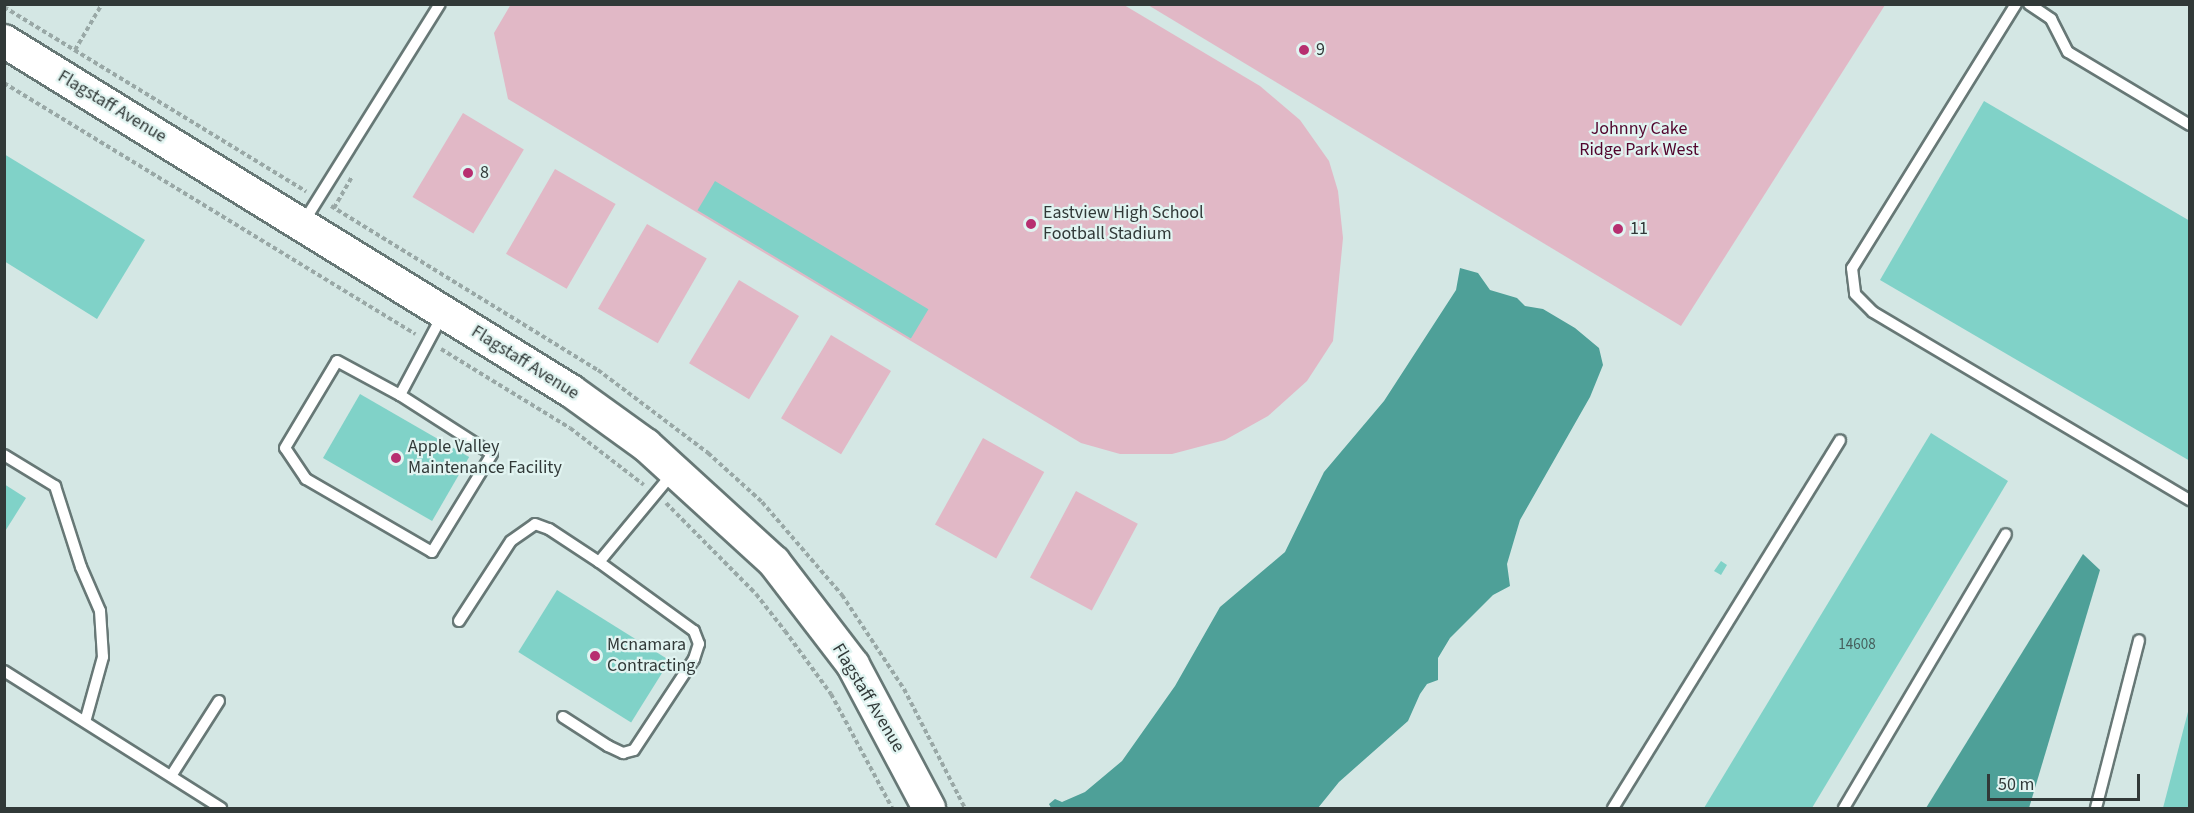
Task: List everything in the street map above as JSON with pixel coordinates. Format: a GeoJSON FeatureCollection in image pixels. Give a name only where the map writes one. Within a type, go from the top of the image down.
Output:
{"type":"FeatureCollection","features":[{"type":"Feature","properties":{"kind":"street","name":"Flagstaff Avenue"},"geometry":{"type":"LineString","coordinates":[[4,41],[571,390],[665,482],[774,562],[853,665],[929,808]]}},
{"type":"Feature","properties":{"kind":"lane"},"geometry":{"type":"LineString","coordinates":[[302,223],[440,4]]}},
{"type":"Feature","properties":{"kind":"lane"},"geometry":{"type":"LineString","coordinates":[[2016,4],[1852,268],[1854,294],[1873,312],[2190,500]]}},
{"type":"Feature","properties":{"kind":"lane"},"geometry":{"type":"LineString","coordinates":[[2029,4],[2050,19],[2068,52],[2190,125]]}},
{"type":"Feature","properties":{"kind":"lane"},"geometry":{"type":"LineString","coordinates":[[400,395],[444,311]]}},
{"type":"Feature","properties":{"kind":"lane"},"geometry":{"type":"LineString","coordinates":[[337,361],[400,395],[492,454],[432,552],[306,479],[285,448],[337,361]]}},
{"type":"Feature","properties":{"kind":"lane"},"geometry":{"type":"LineString","coordinates":[[1612,808],[1840,441]]}},
{"type":"Feature","properties":{"kind":"lane"},"geometry":{"type":"LineString","coordinates":[[4,455],[55,486],[81,567],[100,612],[103,657],[85,722]]}},
{"type":"Feature","properties":{"kind":"lane"},"geometry":{"type":"LineString","coordinates":[[599,562],[665,482]]}},
{"type":"Feature","properties":{"kind":"lane"},"geometry":{"type":"LineString","coordinates":[[459,621],[511,541],[535,524],[549,529],[599,562],[694,631],[699,644],[694,659],[634,750],[623,753],[563,717]]}},
{"type":"Feature","properties":{"kind":"lane"},"geometry":{"type":"LineString","coordinates":[[1844,808],[2007,534]]}},
{"type":"Feature","properties":{"kind":"lane"},"geometry":{"type":"LineString","coordinates":[[2096,808],[2139,640]]}},
{"type":"Feature","properties":{"kind":"lane"},"geometry":{"type":"LineString","coordinates":[[4,671],[221,808]]}},
{"type":"Feature","properties":{"kind":"lane"},"geometry":{"type":"LineString","coordinates":[[171,776],[219,701]]}},
{"type":"Feature","properties":{"kind":"path"},"geometry":{"type":"LineString","coordinates":[[75,50],[102,4]]}},
{"type":"Feature","properties":{"kind":"path"},"geometry":{"type":"LineString","coordinates":[[4,83],[570,428],[665,482],[713,549],[785,631],[831,694],[892,808]]}},
{"type":"Feature","properties":{"kind":"green space","name":"Eastview High School Football Stadium"},"geometry":{"type":"Polygon","coordinates":[[[511,4],[1124,5],[1260,86],[1300,120],[1329,161],[1338,191],[1343,238],[1333,341],[1307,381],[1268,416],[1225,440],[1172,454],[1120,454],[1081,443],[508,99],[494,33],[511,4]]]}},
{"type":"Feature","properties":{"kind":"green space","name":"Johnny Cake Ridge Park West"},"geometry":{"type":"Polygon","coordinates":[[[1148,5],[1885,5],[1681,326],[1148,5]]]}},
{"type":"Feature","properties":{"kind":"green space","name":"8"},"geometry":{"type":"Polygon","coordinates":[[[463,113],[524,150],[473,234],[413,197],[463,113]]]}},
{"type":"Feature","properties":{"kind":"green space","name":"8"},"geometry":{"type":"Polygon","coordinates":[[[555,169],[616,204],[567,289],[506,254],[555,169]]]}},
{"type":"Feature","properties":{"kind":"green space"},"geometry":{"type":"Polygon","coordinates":[[[647,224],[707,258],[658,343],[598,309],[647,224]]]}},
{"type":"Feature","properties":{"kind":"green space"},"geometry":{"type":"Polygon","coordinates":[[[739,280],[799,316],[749,399],[689,363],[739,280]]]}},
{"type":"Feature","properties":{"kind":"green space"},"geometry":{"type":"Polygon","coordinates":[[[831,335],[891,371],[841,454],[781,418],[831,335]]]}},
{"type":"Feature","properties":{"kind":"green space"},"geometry":{"type":"Polygon","coordinates":[[[983,438],[1044,472],[996,559],[935,525],[983,438]]]}},
{"type":"Feature","properties":{"kind":"green space"},"geometry":{"type":"Polygon","coordinates":[[[1076,491],[1138,524],[1092,610],[1030,578],[1076,491]]]}},
{"type":"Feature","properties":{"kind":"water"},"geometry":{"type":"Polygon","coordinates":[[[1460,268],[1478,273],[1490,290],[1517,298],[1525,306],[1543,309],[1575,328],[1599,348],[1603,365],[1590,397],[1520,520],[1507,564],[1510,586],[1493,595],[1450,638],[1438,658],[1438,680],[1427,684],[1408,721],[1339,782],[1318,808],[1051,808],[1049,804],[1055,799],[1062,802],[1085,792],[1122,761],[1175,686],[1220,607],[1285,552],[1324,472],[1384,401],[1456,290],[1460,268]]]}},
{"type":"Feature","properties":{"kind":"water"},"geometry":{"type":"Polygon","coordinates":[[[2083,554],[2100,570],[2029,808],[1926,808],[2083,554]]]}},
{"type":"Feature","properties":{"kind":"building"},"geometry":{"type":"Polygon","coordinates":[[[1984,101],[2190,221],[2190,461],[1880,280],[1984,101]]]}},
{"type":"Feature","properties":{"kind":"building"},"geometry":{"type":"Polygon","coordinates":[[[4,154],[145,240],[97,319],[4,261],[4,154]]]}},
{"type":"Feature","properties":{"kind":"building"},"geometry":{"type":"Polygon","coordinates":[[[715,181],[928,309],[911,338],[697,210],[715,181]]]}},
{"type":"Feature","properties":{"kind":"building","name":"Apple Valley Maintenance Facility"},"geometry":{"type":"Polygon","coordinates":[[[360,394],[469,457],[432,521],[323,458],[360,394]]]}},
{"type":"Feature","properties":{"kind":"building"},"geometry":{"type":"Polygon","coordinates":[[[1931,433],[2008,481],[1812,808],[1704,808],[1931,433]]]}},
{"type":"Feature","properties":{"kind":"building"},"geometry":{"type":"Polygon","coordinates":[[[4,484],[26,498],[4,533],[4,484]]]}},
{"type":"Feature","properties":{"kind":"building"},"geometry":{"type":"Polygon","coordinates":[[[1721,561],[1727,565],[1721,575],[1714,571],[1721,561]]]}},
{"type":"Feature","properties":{"kind":"building","name":"Mcnamara Contracting"},"geometry":{"type":"Polygon","coordinates":[[[557,590],[670,660],[631,722],[518,652],[557,590]]]}},
{"type":"Feature","properties":{"kind":"building"},"geometry":{"type":"Polygon","coordinates":[[[2189,708],[2190,808],[2163,808],[2189,708]]]}},
{"type":"Feature","properties":{"kind":"place","name":"9"},"geometry":{"type":"Point","coordinates":[1304,50]}},
{"type":"Feature","properties":{"kind":"place","name":"8"},"geometry":{"type":"Point","coordinates":[468,173]}},
{"type":"Feature","properties":{"kind":"place","name":"Eastview High School Football Stadium"},"geometry":{"type":"Point","coordinates":[1031,224]}},
{"type":"Feature","properties":{"kind":"place","name":"11"},"geometry":{"type":"Point","coordinates":[1618,229]}},
{"type":"Feature","properties":{"kind":"place","name":"Apple Valley Maintenance Facility"},"geometry":{"type":"Point","coordinates":[396,458]}},
{"type":"Feature","properties":{"kind":"place","name":"Mcnamara Contracting"},"geometry":{"type":"Point","coordinates":[595,656]}}]}
